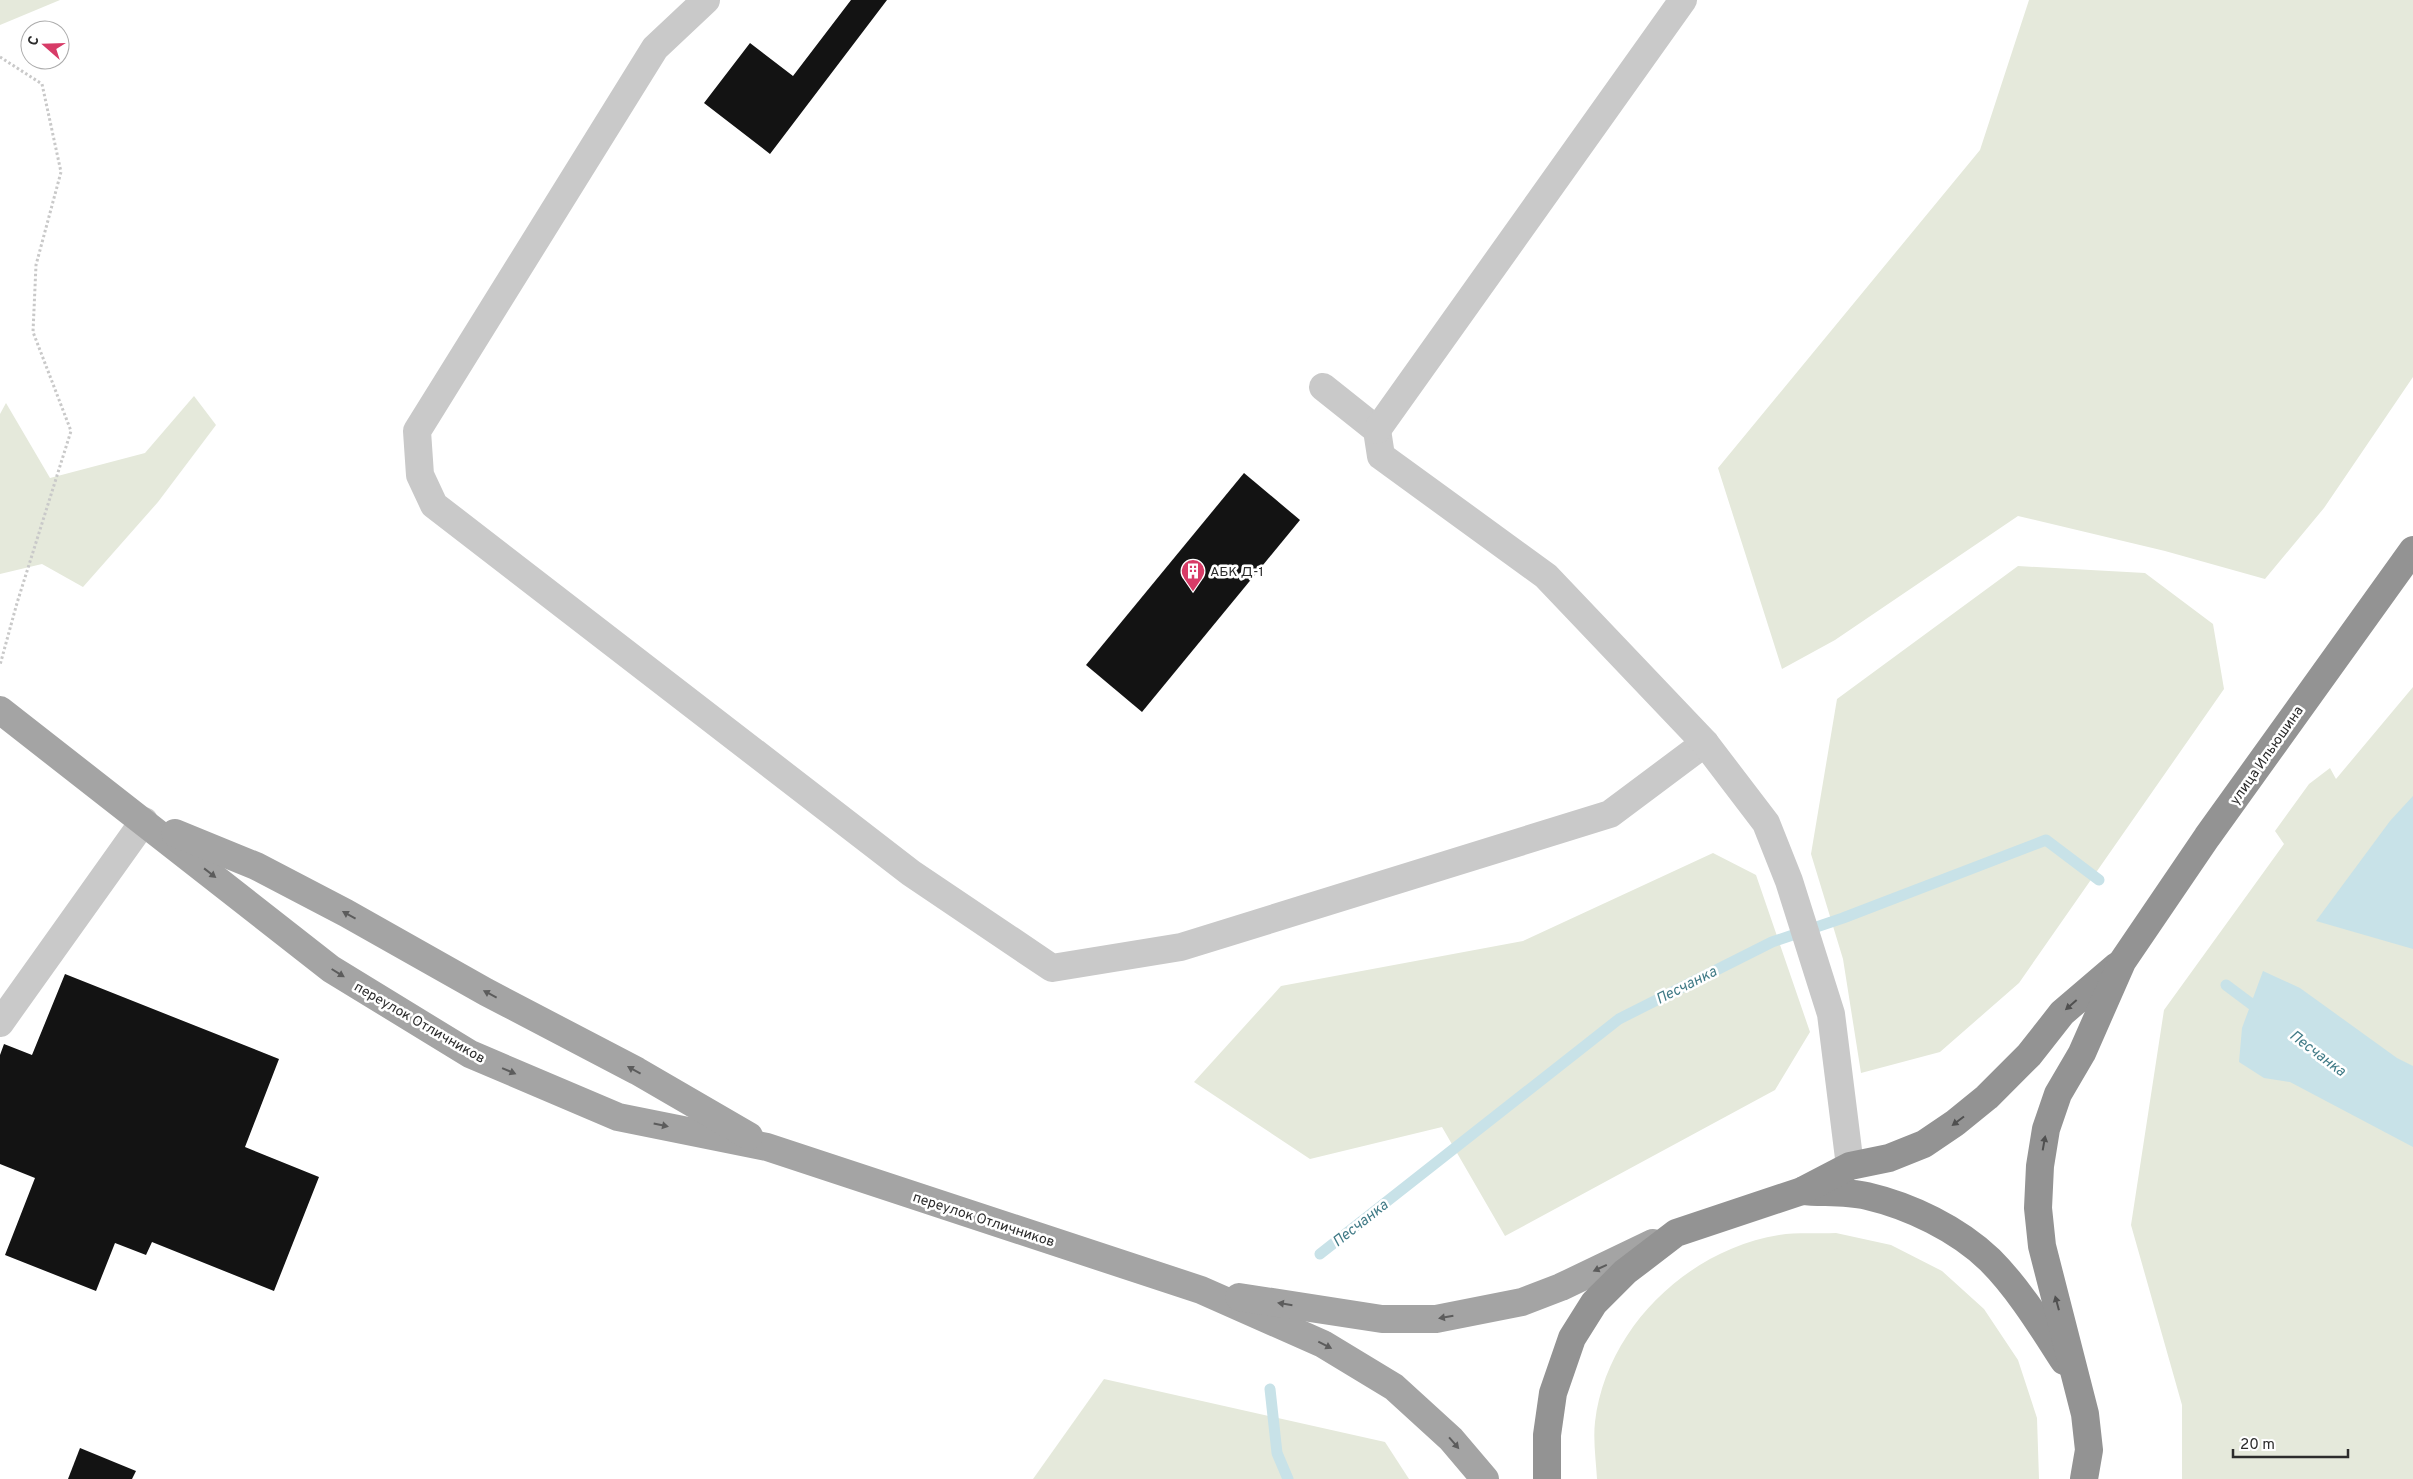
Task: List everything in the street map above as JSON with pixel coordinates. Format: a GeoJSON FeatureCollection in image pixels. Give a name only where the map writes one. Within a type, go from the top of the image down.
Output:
{"type":"FeatureCollection","features":[{"type":"Feature","properties":{"kind":"highway","name":"улица Ильюшина"},"geometry":{"type":"LineString","coordinates":[[2122,962],[2207,837],[2413,550]]}},
{"type":"Feature","properties":{"kind":"highway"},"geometry":{"type":"LineString","coordinates":[[1547,1479],[1547,1435],[1553,1393],[1572,1338],[1594,1304],[1625,1272],[1676,1233],[1802,1191],[1850,1166],[1890,1158],[1924,1144],[1956,1123],[1987,1098],[2030,1055],[2062,1013],[2122,962]]}},
{"type":"Feature","properties":{"kind":"highway"},"geometry":{"type":"LineString","coordinates":[[2084,1479],[2089,1450],[2085,1414],[2042,1246],[2038,1208],[2040,1166],[2046,1129],[2058,1094],[2082,1053],[2122,962]]}},
{"type":"Feature","properties":{"kind":"highway"},"geometry":{"type":"LineString","coordinates":[[1802,1191],[1866,1196],[1917,1213],[1961,1237],[1990,1261],[2015,1290],[2040,1324],[2078,1384]]}},
{"type":"Feature","properties":{"kind":"main road","name":"переулок Отличников"},"geometry":{"type":"LineString","coordinates":[[0,710],[331,969],[470,1054],[618,1117],[767,1147],[1200,1290]]}},
{"type":"Feature","properties":{"kind":"main road","name":"переулок Отличников"},"geometry":{"type":"LineString","coordinates":[[144,821],[256,866],[346,913],[486,992],[637,1071],[767,1147]]}},
{"type":"Feature","properties":{"kind":"main road"},"geometry":{"type":"LineString","coordinates":[[1200,1290],[1382,1319],[1436,1319],[1522,1302],[1561,1287],[1676,1233]]}},
{"type":"Feature","properties":{"kind":"main road"},"geometry":{"type":"LineString","coordinates":[[1200,1290],[1323,1344],[1394,1387],[1451,1439],[1485,1479]]}},
{"type":"Feature","properties":{"kind":"main road"},"geometry":{"type":"LineString","coordinates":[[2089,1450],[2094,1479]]}},
{"type":"Feature","properties":{"kind":"lane"},"geometry":{"type":"LineString","coordinates":[[706,0],[655,48],[417,431],[420,475],[434,505],[911,873],[1052,968],[1181,947],[1610,814],[1705,743]]}},
{"type":"Feature","properties":{"kind":"lane"},"geometry":{"type":"LineString","coordinates":[[1377,430],[1683,0]]}},
{"type":"Feature","properties":{"kind":"lane"},"geometry":{"type":"LineString","coordinates":[[1323,386],[1377,430],[1381,456],[1546,576],[1705,743],[1766,823],[1789,881],[1831,1014],[1850,1166]]}},
{"type":"Feature","properties":{"kind":"lane"},"geometry":{"type":"LineString","coordinates":[[0,1023],[144,821]]}},
{"type":"Feature","properties":{"kind":"path"},"geometry":{"type":"LineString","coordinates":[[0,57],[42,84],[62,172],[36,265],[33,332],[71,431],[17,603],[0,665]]}},
{"type":"Feature","properties":{"kind":"shaded area"},"geometry":{"type":"Polygon","coordinates":[[[0,0],[60,0],[0,25],[0,0]]]}},
{"type":"Feature","properties":{"kind":"shaded area"},"geometry":{"type":"Polygon","coordinates":[[[2029,0],[2413,0],[2413,377],[2324,508],[2265,579],[2165,551],[2018,516],[1835,640],[1782,669],[1718,468],[1980,150],[2029,0]]]}},
{"type":"Feature","properties":{"kind":"shaded area"},"geometry":{"type":"Polygon","coordinates":[[[194,396],[216,425],[158,502],[83,587],[42,564],[0,574],[0,414],[6,403],[50,478],[145,453],[194,396]]]}},
{"type":"Feature","properties":{"kind":"shaded area"},"geometry":{"type":"Polygon","coordinates":[[[2018,566],[2145,573],[2213,624],[2224,689],[2019,983],[1940,1052],[1861,1073],[1843,959],[1811,854],[1837,699],[2018,566]]]}},
{"type":"Feature","properties":{"kind":"shaded area"},"geometry":{"type":"Polygon","coordinates":[[[2413,687],[2413,1479],[2182,1479],[2182,1405],[2131,1225],[2164,1010],[2284,844],[2275,831],[2309,784],[2330,768],[2336,779],[2413,687]]]}},
{"type":"Feature","properties":{"kind":"shaded area"},"geometry":{"type":"Polygon","coordinates":[[[1713,853],[1756,875],[1810,1032],[1775,1090],[1505,1236],[1442,1127],[1310,1159],[1194,1082],[1281,986],[1523,941],[1713,853]]]}},
{"type":"Feature","properties":{"kind":"shaded area"},"geometry":{"type":"Polygon","coordinates":[[[1836,1233],[1891,1245],[1942,1271],[1984,1309],[2018,1360],[2037,1418],[2039,1479],[1597,1479],[1594,1429],[1602,1388],[1615,1356],[1634,1326],[1657,1299],[1683,1276],[1713,1257],[1745,1244],[1786,1234],[1836,1233]]]}},
{"type":"Feature","properties":{"kind":"shaded area"},"geometry":{"type":"Polygon","coordinates":[[[1104,1379],[1385,1442],[1409,1479],[1033,1479],[1104,1379]]]}},
{"type":"Feature","properties":{"kind":"water"},"geometry":{"type":"Polygon","coordinates":[[[2413,796],[2413,949],[2316,921],[2390,821],[2413,796]]]}},
{"type":"Feature","properties":{"kind":"water"},"geometry":{"type":"Polygon","coordinates":[[[2263,971],[2300,988],[2397,1058],[2413,1066],[2413,1147],[2290,1082],[2264,1078],[2239,1062],[2242,1028],[2263,971]]]}},
{"type":"Feature","properties":{"kind":"building"},"geometry":{"type":"Polygon","coordinates":[[[851,0],[887,0],[770,154],[704,103],[750,43],[793,76],[851,0]]]}},
{"type":"Feature","properties":{"kind":"building","name":"АБК Д-1"},"geometry":{"type":"Polygon","coordinates":[[[1244,473],[1300,520],[1142,712],[1086,665],[1244,473]]]}},
{"type":"Feature","properties":{"kind":"building"},"geometry":{"type":"Polygon","coordinates":[[[65,974],[279,1059],[245,1147],[319,1177],[274,1291],[152,1242],[146,1255],[115,1243],[96,1291],[5,1255],[35,1178],[0,1164],[0,1055],[4,1044],[32,1055],[65,974]]]}},
{"type":"Feature","properties":{"kind":"building"},"geometry":{"type":"Polygon","coordinates":[[[80,1448],[136,1471],[132,1479],[68,1479],[80,1448]]]}},
{"type":"Feature","properties":{"kind":"waterway","name":"Песчанка"},"geometry":{"type":"LineString","coordinates":[[1320,1254],[1619,1019],[1772,942],[1843,918],[2046,840],[2099,880]]}},
{"type":"Feature","properties":{"kind":"waterway","name":"Песчанка"},"geometry":{"type":"LineString","coordinates":[[2226,985],[2262,1012]]}},
{"type":"Feature","properties":{"kind":"waterway","name":"Песчанка"},"geometry":{"type":"LineString","coordinates":[[1270,1389],[1277,1453],[1288,1479]]}},
{"type":"Feature","properties":{"kind":"place","name":"АБК Д-1"},"geometry":{"type":"Point","coordinates":[1193,592]}}]}
